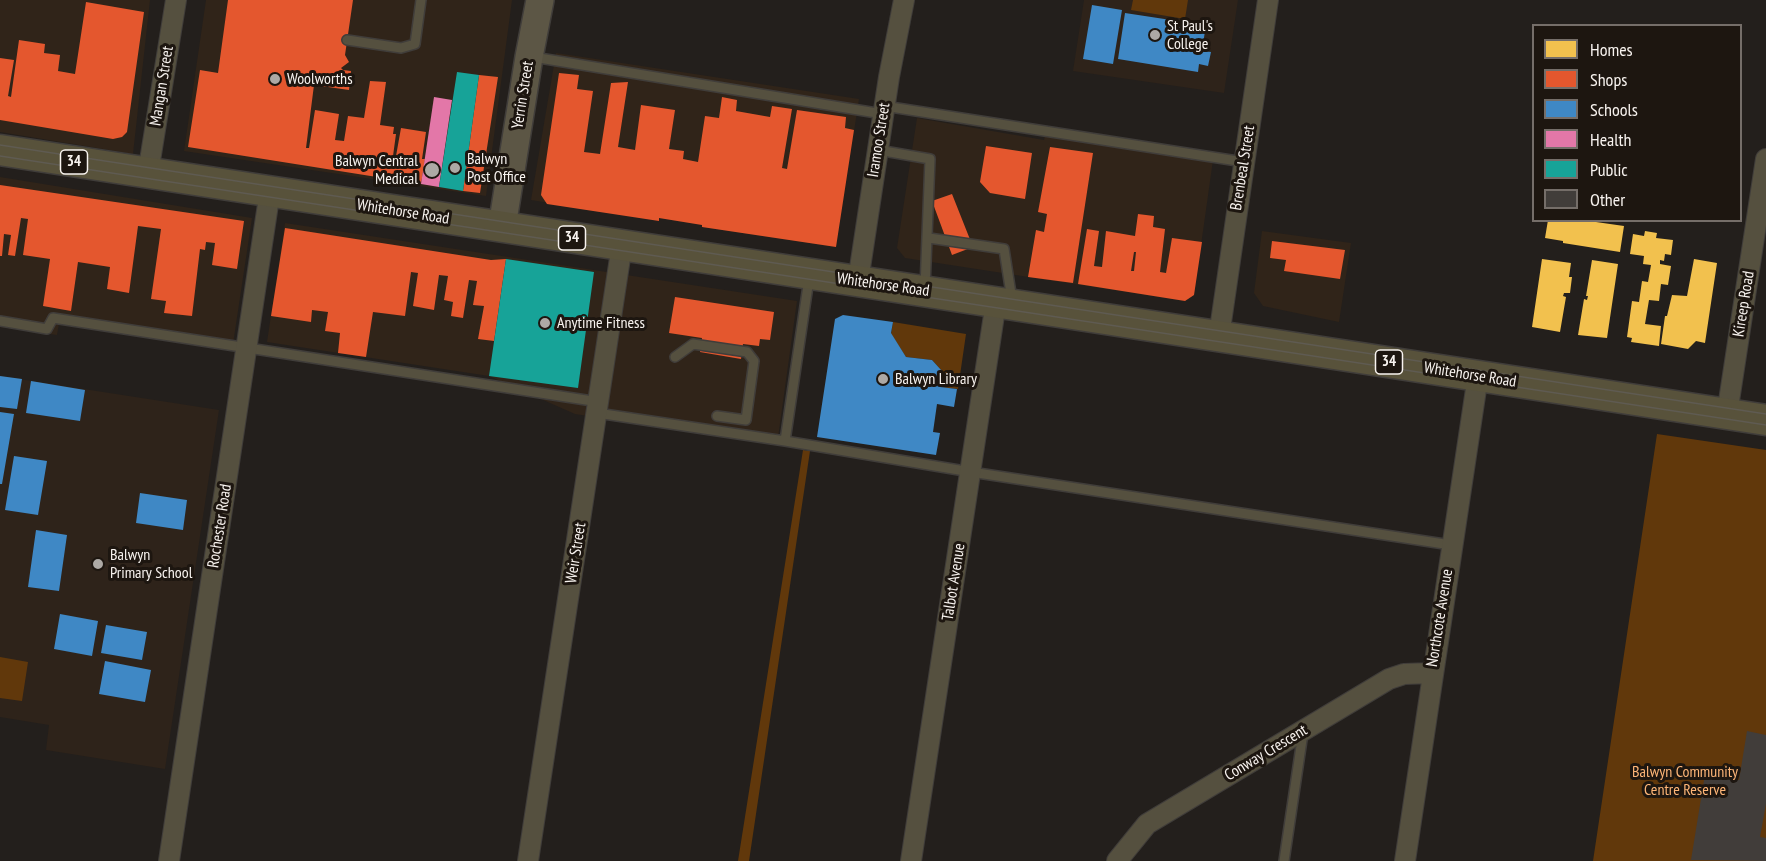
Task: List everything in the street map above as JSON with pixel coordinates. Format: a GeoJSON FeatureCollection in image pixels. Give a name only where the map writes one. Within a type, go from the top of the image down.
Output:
{"type":"FeatureCollection","features":[{"type":"Feature","properties":{"kind":"main road","name":"Whitehorse Road"},"geometry":{"type":"LineString","coordinates":[[0,150],[1766,420]]}},
{"type":"Feature","properties":{"kind":"street","name":"Mangan Street"},"geometry":{"type":"LineString","coordinates":[[148,173],[172,0]]}},
{"type":"Feature","properties":{"kind":"street","name":"Yerrin Street"},"geometry":{"type":"LineString","coordinates":[[502,227],[540,0]]}},
{"type":"Feature","properties":{"kind":"street","name":"Iramoo Street"},"geometry":{"type":"LineString","coordinates":[[858,281],[883,110],[904,0]]}},
{"type":"Feature","properties":{"kind":"street","name":"Brenbeal Street"},"geometry":{"type":"LineString","coordinates":[[1219,336],[1268,0]]}},
{"type":"Feature","properties":{"kind":"street","name":"Kireep Road"},"geometry":{"type":"LineString","coordinates":[[1728,414],[1766,159]]}},
{"type":"Feature","properties":{"kind":"street","name":"Rochester Road"},"geometry":{"type":"LineString","coordinates":[[169,861],[270,192]]}},
{"type":"Feature","properties":{"kind":"street","name":"Weir Street"},"geometry":{"type":"LineString","coordinates":[[528,861],[622,245]]}},
{"type":"Feature","properties":{"kind":"street","name":"Talbot Avenue"},"geometry":{"type":"LineString","coordinates":[[912,861],[970,472],[1004,304]]}},
{"type":"Feature","properties":{"kind":"street","name":"Northcote Avenue"},"geometry":{"type":"LineString","coordinates":[[1405,861],[1478,376]]}},
{"type":"Feature","properties":{"kind":"street","name":"Conway Crescent"},"geometry":{"type":"LineString","coordinates":[[1117,861],[1147,824],[1389,679],[1404,674],[1432,673]]}},
{"type":"Feature","properties":{"kind":"lane"},"geometry":{"type":"LineString","coordinates":[[347,40],[401,48],[415,44],[421,0]]}},
{"type":"Feature","properties":{"kind":"lane"},"geometry":{"type":"LineString","coordinates":[[529,57],[1244,162]]}},
{"type":"Feature","properties":{"kind":"lane"},"geometry":{"type":"LineString","coordinates":[[878,150],[930,159],[929,238],[925,291]]}},
{"type":"Feature","properties":{"kind":"lane"},"geometry":{"type":"LineString","coordinates":[[929,238],[1004,249],[1004,304]]}},
{"type":"Feature","properties":{"kind":"lane"},"geometry":{"type":"LineString","coordinates":[[785,441],[810,274]]}},
{"type":"Feature","properties":{"kind":"lane"},"geometry":{"type":"LineString","coordinates":[[0,321],[47,328],[53,318],[247,348],[970,472],[1451,545]]}},
{"type":"Feature","properties":{"kind":"lane"},"geometry":{"type":"LineString","coordinates":[[675,357],[693,344],[747,352],[754,361],[746,420],[717,416]]}},
{"type":"Feature","properties":{"kind":"lane"},"geometry":{"type":"LineString","coordinates":[[1284,861],[1303,731]]}},
{"type":"Feature","properties":{"kind":"shaded area"},"geometry":{"type":"Polygon","coordinates":[[[0,0],[150,0],[133,154],[0,132],[0,0]]]}},
{"type":"Feature","properties":{"kind":"shaded area"},"geometry":{"type":"Polygon","coordinates":[[[206,0],[512,0],[486,196],[184,151],[206,0]]]}},
{"type":"Feature","properties":{"kind":"shaded area","name":"St Paul's College"},"geometry":{"type":"Polygon","coordinates":[[[1084,0],[1238,0],[1224,93],[1073,71],[1084,0]]]}},
{"type":"Feature","properties":{"kind":"shaded area"},"geometry":{"type":"Polygon","coordinates":[[[556,53],[859,99],[836,247],[531,200],[556,53]]]}},
{"type":"Feature","properties":{"kind":"shaded area"},"geometry":{"type":"Polygon","coordinates":[[[917,118],[1044,140],[1047,128],[1214,153],[1194,295],[1185,301],[905,258],[897,248],[917,118]]]}},
{"type":"Feature","properties":{"kind":"shaded area"},"geometry":{"type":"Polygon","coordinates":[[[0,177],[252,218],[233,344],[60,318],[57,335],[0,327],[0,177]]]}},
{"type":"Feature","properties":{"kind":"shaded area"},"geometry":{"type":"Polygon","coordinates":[[[285,223],[797,301],[777,445],[575,414],[489,376],[267,342],[285,223]]]}},
{"type":"Feature","properties":{"kind":"shaded area"},"geometry":{"type":"Polygon","coordinates":[[[1262,231],[1351,243],[1339,322],[1263,306],[1254,293],[1262,231]]]}},
{"type":"Feature","properties":{"kind":"shaded area","name":"Balwyn Primary School"},"geometry":{"type":"Polygon","coordinates":[[[0,376],[219,410],[165,769],[46,750],[49,725],[0,717],[0,376]]]}},
{"type":"Feature","properties":{"kind":"green space"},"geometry":{"type":"Polygon","coordinates":[[[1133,0],[1188,0],[1185,19],[1131,10],[1133,0]]]}},
{"type":"Feature","properties":{"kind":"green space"},"geometry":{"type":"Polygon","coordinates":[[[893,322],[966,334],[958,389],[940,387],[942,371],[932,360],[906,357],[891,334],[893,322]]]}},
{"type":"Feature","properties":{"kind":"green space","name":"Balwyn Community Centre Reserve"},"geometry":{"type":"Polygon","coordinates":[[[1657,434],[1766,450],[1766,861],[1593,861],[1657,434]]]}},
{"type":"Feature","properties":{"kind":"green space"},"geometry":{"type":"Polygon","coordinates":[[[803,450],[810,451],[749,861],[738,861],[803,450]]]}},
{"type":"Feature","properties":{"kind":"green space"},"geometry":{"type":"Polygon","coordinates":[[[0,657],[28,662],[22,701],[0,698],[0,657]]]}},
{"type":"Feature","properties":{"kind":"building: Homes"},"geometry":{"type":"Polygon","coordinates":[[[1548,222],[1596,222],[1624,226],[1620,252],[1545,238],[1548,222]]]}},
{"type":"Feature","properties":{"kind":"building: Homes"},"geometry":{"type":"Polygon","coordinates":[[[1645,231],[1657,233],[1656,238],[1673,240],[1671,255],[1665,254],[1664,261],[1660,260],[1660,264],[1671,266],[1668,285],[1661,284],[1659,301],[1649,300],[1645,324],[1661,326],[1659,346],[1631,342],[1632,338],[1627,337],[1632,301],[1639,302],[1642,281],[1648,282],[1651,265],[1643,264],[1644,256],[1630,254],[1633,234],[1644,236],[1645,231]]]}},
{"type":"Feature","properties":{"kind":"building: Homes"},"geometry":{"type":"Polygon","coordinates":[[[1542,259],[1571,263],[1570,293],[1564,293],[1563,296],[1566,297],[1560,332],[1532,327],[1542,259]]]}},
{"type":"Feature","properties":{"kind":"building: Homes"},"geometry":{"type":"Polygon","coordinates":[[[1694,259],[1717,263],[1705,343],[1696,341],[1688,349],[1661,344],[1665,316],[1667,316],[1672,295],[1687,296],[1694,259]]]}},
{"type":"Feature","properties":{"kind":"building: Homes"},"geometry":{"type":"Polygon","coordinates":[[[1592,260],[1618,264],[1607,338],[1578,335],[1584,299],[1587,300],[1588,296],[1586,296],[1592,260]]]}},
{"type":"Feature","properties":{"kind":"building: Shops","name":"Woolworths"},"geometry":{"type":"Polygon","coordinates":[[[228,0],[353,0],[345,55],[349,62],[341,68],[351,71],[349,90],[314,85],[306,148],[309,148],[315,110],[339,114],[335,140],[344,141],[348,116],[364,118],[370,81],[386,82],[380,125],[394,127],[393,134],[396,134],[393,156],[396,156],[401,128],[426,132],[421,184],[188,147],[200,70],[218,73],[228,0]]]}},
{"type":"Feature","properties":{"kind":"building: Shops"},"geometry":{"type":"Polygon","coordinates":[[[86,2],[144,12],[127,132],[122,137],[113,139],[0,120],[0,58],[14,60],[8,96],[11,97],[19,40],[45,44],[44,53],[60,55],[58,71],[75,74],[86,2]]]}},
{"type":"Feature","properties":{"kind":"building: Shops"},"geometry":{"type":"Polygon","coordinates":[[[559,73],[579,75],[577,89],[593,91],[584,152],[600,154],[611,83],[628,82],[618,147],[635,150],[641,105],[675,110],[669,149],[684,151],[683,159],[698,162],[705,116],[719,118],[722,97],[737,100],[736,111],[770,117],[772,106],[792,109],[782,168],[787,169],[797,110],[846,117],[845,128],[854,130],[836,247],[702,227],[702,225],[659,218],[659,221],[547,204],[541,195],[559,73]]]}},
{"type":"Feature","properties":{"kind":"building: Shops"},"geometry":{"type":"Polygon","coordinates":[[[479,75],[498,77],[480,193],[463,191],[479,75]]]}},
{"type":"Feature","properties":{"kind":"building: Shops"},"geometry":{"type":"Polygon","coordinates":[[[986,146],[1032,153],[1025,199],[990,193],[980,182],[986,146]]]}},
{"type":"Feature","properties":{"kind":"building: Shops"},"geometry":{"type":"Polygon","coordinates":[[[1050,147],[1093,153],[1073,283],[1028,277],[1036,230],[1044,232],[1047,214],[1038,212],[1050,147]]]}},
{"type":"Feature","properties":{"kind":"building: Shops"},"geometry":{"type":"Polygon","coordinates":[[[0,185],[244,221],[237,269],[212,265],[215,243],[206,242],[205,250],[200,249],[192,316],[164,313],[166,301],[151,299],[161,229],[138,226],[129,293],[107,289],[110,267],[78,262],[71,311],[43,306],[50,259],[23,255],[28,219],[21,218],[15,256],[8,255],[11,235],[4,234],[2,256],[0,256],[0,185]]]}},
{"type":"Feature","properties":{"kind":"building: Shops"},"geometry":{"type":"Polygon","coordinates":[[[952,194],[973,247],[952,255],[932,201],[952,194]]]}},
{"type":"Feature","properties":{"kind":"building: Shops"},"geometry":{"type":"Polygon","coordinates":[[[1138,214],[1154,216],[1153,227],[1165,229],[1160,272],[1166,273],[1172,238],[1202,242],[1194,295],[1185,301],[1078,284],[1087,229],[1099,231],[1094,266],[1102,267],[1106,231],[1135,236],[1138,214]],[[1134,252],[1131,271],[1134,271],[1136,252],[1134,252]]]}},
{"type":"Feature","properties":{"kind":"building: Shops"},"geometry":{"type":"Polygon","coordinates":[[[285,228],[491,260],[506,259],[494,341],[478,339],[484,306],[473,305],[477,281],[469,280],[463,318],[451,316],[453,302],[444,300],[448,276],[439,275],[434,310],[413,306],[418,273],[411,272],[405,316],[373,312],[366,357],[338,353],[340,333],[325,331],[328,312],[312,310],[311,322],[271,316],[285,228]]]}},
{"type":"Feature","properties":{"kind":"building: Shops"},"geometry":{"type":"Polygon","coordinates":[[[1272,241],[1345,250],[1340,279],[1284,271],[1286,260],[1270,258],[1272,241]]]}},
{"type":"Feature","properties":{"kind":"building: Shops"},"geometry":{"type":"Polygon","coordinates":[[[675,297],[774,312],[770,340],[760,339],[759,346],[743,344],[741,359],[700,352],[702,338],[669,333],[675,297]]]}},
{"type":"Feature","properties":{"kind":"building: Schools"},"geometry":{"type":"Polygon","coordinates":[[[1092,5],[1122,10],[1113,64],[1083,59],[1092,5]]]}},
{"type":"Feature","properties":{"kind":"building: Schools"},"geometry":{"type":"Polygon","coordinates":[[[1125,13],[1171,20],[1170,26],[1205,31],[1202,51],[1211,52],[1208,66],[1199,64],[1198,72],[1118,59],[1125,13]]]}},
{"type":"Feature","properties":{"kind":"building: Schools","name":"Balwyn Library"},"geometry":{"type":"Polygon","coordinates":[[[843,315],[893,322],[891,333],[906,357],[932,360],[942,371],[940,387],[957,389],[954,407],[937,404],[933,432],[940,433],[936,455],[817,437],[835,319],[843,315]]]}},
{"type":"Feature","properties":{"kind":"building: Schools"},"geometry":{"type":"Polygon","coordinates":[[[0,376],[22,379],[17,409],[0,407],[0,376]]]}},
{"type":"Feature","properties":{"kind":"building: Schools"},"geometry":{"type":"Polygon","coordinates":[[[31,381],[85,390],[80,421],[26,413],[31,381]]]}},
{"type":"Feature","properties":{"kind":"building: Schools"},"geometry":{"type":"Polygon","coordinates":[[[0,412],[14,414],[2,484],[0,484],[0,412]]]}},
{"type":"Feature","properties":{"kind":"building: Schools"},"geometry":{"type":"Polygon","coordinates":[[[14,456],[47,461],[38,515],[5,510],[14,456]]]}},
{"type":"Feature","properties":{"kind":"building: Schools"},"geometry":{"type":"Polygon","coordinates":[[[140,493],[187,500],[183,530],[136,523],[140,493]]]}},
{"type":"Feature","properties":{"kind":"building: Schools"},"geometry":{"type":"Polygon","coordinates":[[[36,530],[67,535],[59,591],[28,587],[36,530]]]}},
{"type":"Feature","properties":{"kind":"building: Schools"},"geometry":{"type":"Polygon","coordinates":[[[60,614],[98,621],[92,656],[54,649],[60,614]]]}},
{"type":"Feature","properties":{"kind":"building: Schools"},"geometry":{"type":"Polygon","coordinates":[[[106,625],[147,632],[142,660],[101,653],[106,625]]]}},
{"type":"Feature","properties":{"kind":"building: Schools"},"geometry":{"type":"Polygon","coordinates":[[[105,661],[151,670],[145,702],[99,694],[105,661]]]}},
{"type":"Feature","properties":{"kind":"building: Health"},"geometry":{"type":"Polygon","coordinates":[[[434,97],[452,100],[439,187],[421,184],[434,97]]]}},
{"type":"Feature","properties":{"kind":"building: Public"},"geometry":{"type":"Polygon","coordinates":[[[457,72],[479,75],[463,191],[439,187],[457,72]]]}},
{"type":"Feature","properties":{"kind":"building: Public"},"geometry":{"type":"Polygon","coordinates":[[[506,259],[594,272],[578,388],[489,376],[506,259]]]}},
{"type":"Feature","properties":{"kind":"building: Other"},"geometry":{"type":"Polygon","coordinates":[[[1747,731],[1766,735],[1766,804],[1760,837],[1766,838],[1766,861],[1691,860],[1705,774],[1739,780],[1747,731]]]}},
{"type":"Feature","properties":{"kind":"tram line"},"geometry":{"type":"LineString","coordinates":[[0,145],[1766,414]]}},
{"type":"Feature","properties":{"kind":"tram line"},"geometry":{"type":"LineString","coordinates":[[0,156],[1766,425]]}},
{"type":"Feature","properties":{"kind":"place","name":"St Paul's College"},"geometry":{"type":"Point","coordinates":[1155,35]}},
{"type":"Feature","properties":{"kind":"place","name":"Woolworths"},"geometry":{"type":"Point","coordinates":[275,79]}},
{"type":"Feature","properties":{"kind":"place","name":"Balwyn Post Office"},"geometry":{"type":"Point","coordinates":[455,168]}},
{"type":"Feature","properties":{"kind":"place","name":"Balwyn Central Medical"},"geometry":{"type":"Point","coordinates":[432,170]}},
{"type":"Feature","properties":{"kind":"place","name":"Anytime Fitness"},"geometry":{"type":"Point","coordinates":[545,323]}},
{"type":"Feature","properties":{"kind":"place","name":"Balwyn Library"},"geometry":{"type":"Point","coordinates":[883,379]}},
{"type":"Feature","properties":{"kind":"place","name":"Balwyn Primary School"},"geometry":{"type":"Point","coordinates":[98,564]}}]}
